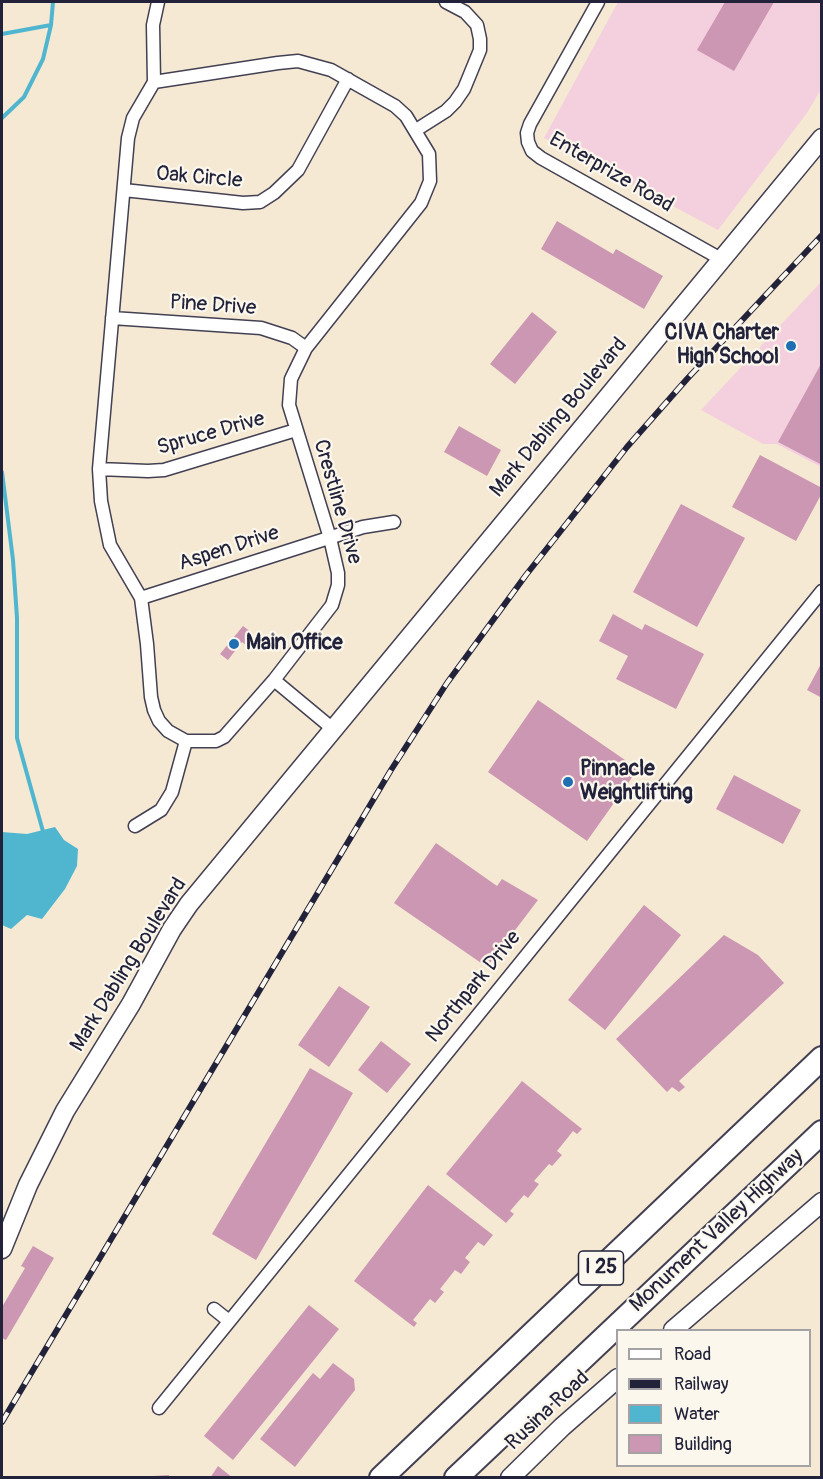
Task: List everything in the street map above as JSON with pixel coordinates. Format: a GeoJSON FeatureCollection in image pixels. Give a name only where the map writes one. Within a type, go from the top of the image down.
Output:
{"type":"FeatureCollection","features":[{"type":"Feature","properties":{"kind":"highway","name":"I 25"},"geometry":{"type":"LineString","coordinates":[[381,1478],[822,1058]]}},
{"type":"Feature","properties":{"kind":"highway","name":"Monument Valley Highway"},"geometry":{"type":"LineString","coordinates":[[456,1478],[822,1132]]}},
{"type":"Feature","properties":{"kind":"street"},"geometry":{"type":"LineString","coordinates":[[135,826],[160,810],[172,792],[186,741],[168,731],[159,721],[154,710],[141,598],[110,545],[99,469],[128,138],[133,118],[154,82],[153,25],[158,2]]}},
{"type":"Feature","properties":{"kind":"street"},"geometry":{"type":"LineString","coordinates":[[416,130],[446,111],[455,102],[464,90],[487,39],[465,12],[446,2]]}},
{"type":"Feature","properties":{"kind":"street","name":"Enterprize Road"},"geometry":{"type":"LineString","coordinates":[[598,2],[530,124],[527,133],[532,151],[721,259]]}},
{"type":"Feature","properties":{"kind":"street","name":"Crestline Drive"},"geometry":{"type":"LineString","coordinates":[[154,82],[298,61],[330,69],[395,106],[416,130],[429,154],[430,181],[421,203],[306,348],[295,367],[289,392],[289,405],[330,538],[338,573],[338,585],[332,605],[274,680],[224,737],[216,741],[186,741]]}},
{"type":"Feature","properties":{"kind":"street","name":"Oak Circle"},"geometry":{"type":"LineString","coordinates":[[124,190],[263,207],[298,170],[348,79]]}},
{"type":"Feature","properties":{"kind":"street","name":"Mark Dabling Boulevard"},"geometry":{"type":"LineString","coordinates":[[2,1249],[32,1177],[65,1111],[131,1004],[178,921],[210,877],[822,138]]}},
{"type":"Feature","properties":{"kind":"street","name":"Pine Drive"},"geometry":{"type":"LineString","coordinates":[[112,318],[261,328],[292,338],[306,348]]}},
{"type":"Feature","properties":{"kind":"street","name":"Spruce Drive"},"geometry":{"type":"LineString","coordinates":[[99,469],[164,470],[296,430]]}},
{"type":"Feature","properties":{"kind":"street","name":"Aspen Drive"},"geometry":{"type":"LineString","coordinates":[[141,598],[363,527],[394,522]]}},
{"type":"Feature","properties":{"kind":"street","name":"Northpark Drive"},"geometry":{"type":"LineString","coordinates":[[159,1408],[822,591]]}},
{"type":"Feature","properties":{"kind":"street"},"geometry":{"type":"LineString","coordinates":[[274,680],[333,729]]}},
{"type":"Feature","properties":{"kind":"street"},"geometry":{"type":"LineString","coordinates":[[674,1329],[822,1202]]}},
{"type":"Feature","properties":{"kind":"street"},"geometry":{"type":"LineString","coordinates":[[214,1309],[229,1321]]}},
{"type":"Feature","properties":{"kind":"street","name":"Rusina Road"},"geometry":{"type":"LineString","coordinates":[[510,1478],[562,1427],[616,1380]]}},
{"type":"Feature","properties":{"kind":"shaded area"},"geometry":{"type":"Polygon","coordinates":[[[618,2],[821,2],[821,89],[807,113],[718,230],[544,138],[618,2]]]}},
{"type":"Feature","properties":{"kind":"shaded area","name":"CIVA Charter High School"},"geometry":{"type":"Polygon","coordinates":[[[821,282],[821,467],[777,444],[763,444],[701,410],[821,282]]]}},
{"type":"Feature","properties":{"kind":"water"},"geometry":{"type":"Polygon","coordinates":[[[55,827],[64,840],[78,849],[77,866],[65,889],[42,919],[27,915],[11,929],[2,925],[2,832],[27,834],[55,827]]]}},
{"type":"Feature","properties":{"kind":"building"},"geometry":{"type":"Polygon","coordinates":[[[725,2],[774,2],[734,71],[697,50],[725,2]]]}},
{"type":"Feature","properties":{"kind":"building"},"geometry":{"type":"Polygon","coordinates":[[[557,221],[613,254],[616,249],[663,276],[644,309],[541,249],[557,221]]]}},
{"type":"Feature","properties":{"kind":"building"},"geometry":{"type":"Polygon","coordinates":[[[532,312],[557,332],[515,384],[490,364],[532,312]]]}},
{"type":"Feature","properties":{"kind":"building"},"geometry":{"type":"Polygon","coordinates":[[[822,362],[822,465],[778,442],[822,362]]]}},
{"type":"Feature","properties":{"kind":"building"},"geometry":{"type":"Polygon","coordinates":[[[459,426],[501,450],[487,476],[444,452],[459,426]]]}},
{"type":"Feature","properties":{"kind":"building"},"geometry":{"type":"Polygon","coordinates":[[[760,455],[822,488],[822,493],[796,541],[732,507],[760,455]]]}},
{"type":"Feature","properties":{"kind":"building"},"geometry":{"type":"Polygon","coordinates":[[[681,504],[745,538],[697,627],[633,592],[681,504]]]}},
{"type":"Feature","properties":{"kind":"building"},"geometry":{"type":"Polygon","coordinates":[[[613,614],[642,630],[645,624],[704,654],[676,709],[616,679],[628,656],[599,641],[613,614]]]}},
{"type":"Feature","properties":{"kind":"building","name":"Main Office"},"geometry":{"type":"Polygon","coordinates":[[[243,626],[251,632],[248,634],[254,639],[248,647],[242,642],[228,660],[220,654],[243,626]]]}},
{"type":"Feature","properties":{"kind":"building"},"geometry":{"type":"Polygon","coordinates":[[[822,662],[822,698],[807,690],[822,662]]]}},
{"type":"Feature","properties":{"kind":"building"},"geometry":{"type":"Polygon","coordinates":[[[538,700],[638,769],[587,841],[488,772],[538,700]]]}},
{"type":"Feature","properties":{"kind":"building"},"geometry":{"type":"Polygon","coordinates":[[[734,775],[801,810],[783,844],[716,809],[734,775]]]}},
{"type":"Feature","properties":{"kind":"building"},"geometry":{"type":"Polygon","coordinates":[[[436,843],[497,886],[502,879],[538,900],[487,967],[394,903],[436,843]]]}},
{"type":"Feature","properties":{"kind":"building"},"geometry":{"type":"Polygon","coordinates":[[[644,905],[681,935],[605,1030],[568,1000],[644,905]]]}},
{"type":"Feature","properties":{"kind":"building"},"geometry":{"type":"Polygon","coordinates":[[[724,935],[758,955],[784,983],[679,1081],[685,1087],[679,1092],[672,1087],[667,1092],[616,1039],[724,935]]]}},
{"type":"Feature","properties":{"kind":"building"},"geometry":{"type":"Polygon","coordinates":[[[339,986],[370,1007],[329,1067],[298,1045],[339,986]]]}},
{"type":"Feature","properties":{"kind":"building"},"geometry":{"type":"Polygon","coordinates":[[[381,1041],[411,1064],[387,1093],[358,1070],[381,1041]]]}},
{"type":"Feature","properties":{"kind":"building"},"geometry":{"type":"Polygon","coordinates":[[[310,1068],[353,1093],[256,1260],[212,1234],[310,1068]]]}},
{"type":"Feature","properties":{"kind":"building"},"geometry":{"type":"Polygon","coordinates":[[[522,1081],[582,1129],[577,1134],[573,1131],[557,1151],[562,1155],[552,1166],[549,1164],[534,1181],[539,1184],[528,1198],[524,1195],[510,1211],[514,1214],[506,1223],[446,1174],[522,1081]]]}},
{"type":"Feature","properties":{"kind":"building"},"geometry":{"type":"Polygon","coordinates":[[[428,1185],[493,1235],[484,1246],[478,1242],[465,1258],[470,1262],[461,1274],[455,1270],[440,1289],[444,1292],[435,1303],[430,1299],[413,1320],[417,1323],[414,1327],[354,1281],[428,1185]]]}},
{"type":"Feature","properties":{"kind":"building"},"geometry":{"type":"Polygon","coordinates":[[[33,1246],[54,1258],[6,1340],[2,1338],[2,1307],[25,1268],[21,1266],[33,1246]]]}},
{"type":"Feature","properties":{"kind":"building"},"geometry":{"type":"Polygon","coordinates":[[[309,1305],[339,1329],[233,1460],[204,1436],[309,1305]]]}},
{"type":"Feature","properties":{"kind":"building"},"geometry":{"type":"Polygon","coordinates":[[[333,1363],[354,1379],[355,1390],[295,1467],[260,1439],[313,1373],[320,1379],[333,1363]]]}},
{"type":"Feature","properties":{"kind":"building"},"geometry":{"type":"Polygon","coordinates":[[[218,1466],[233,1478],[210,1478],[218,1466]]]}},
{"type":"Feature","properties":{"kind":"building"},"geometry":{"type":"Polygon","coordinates":[[[169,1475],[169,1478],[153,1478],[153,1476],[169,1475]]]}},
{"type":"Feature","properties":{"kind":"waterway"},"geometry":{"type":"LineString","coordinates":[[2,118],[24,97],[43,59],[51,25],[53,2]]}},
{"type":"Feature","properties":{"kind":"waterway"},"geometry":{"type":"LineString","coordinates":[[2,34],[51,25]]}},
{"type":"Feature","properties":{"kind":"waterway"},"geometry":{"type":"LineString","coordinates":[[2,472],[13,560],[17,618],[17,738],[44,835]]}},
{"type":"Feature","properties":{"kind":"railway"},"geometry":{"type":"LineString","coordinates":[[2,1422],[391,770],[447,683],[526,575],[627,447],[687,379],[822,235]]}},
{"type":"Feature","properties":{"kind":"place","name":"CIVA Charter High School"},"geometry":{"type":"Point","coordinates":[791,346]}},
{"type":"Feature","properties":{"kind":"place","name":"Main Office"},"geometry":{"type":"Point","coordinates":[234,644]}},
{"type":"Feature","properties":{"kind":"place","name":"Pinnacle Weightlifting"},"geometry":{"type":"Point","coordinates":[568,782]}}]}
